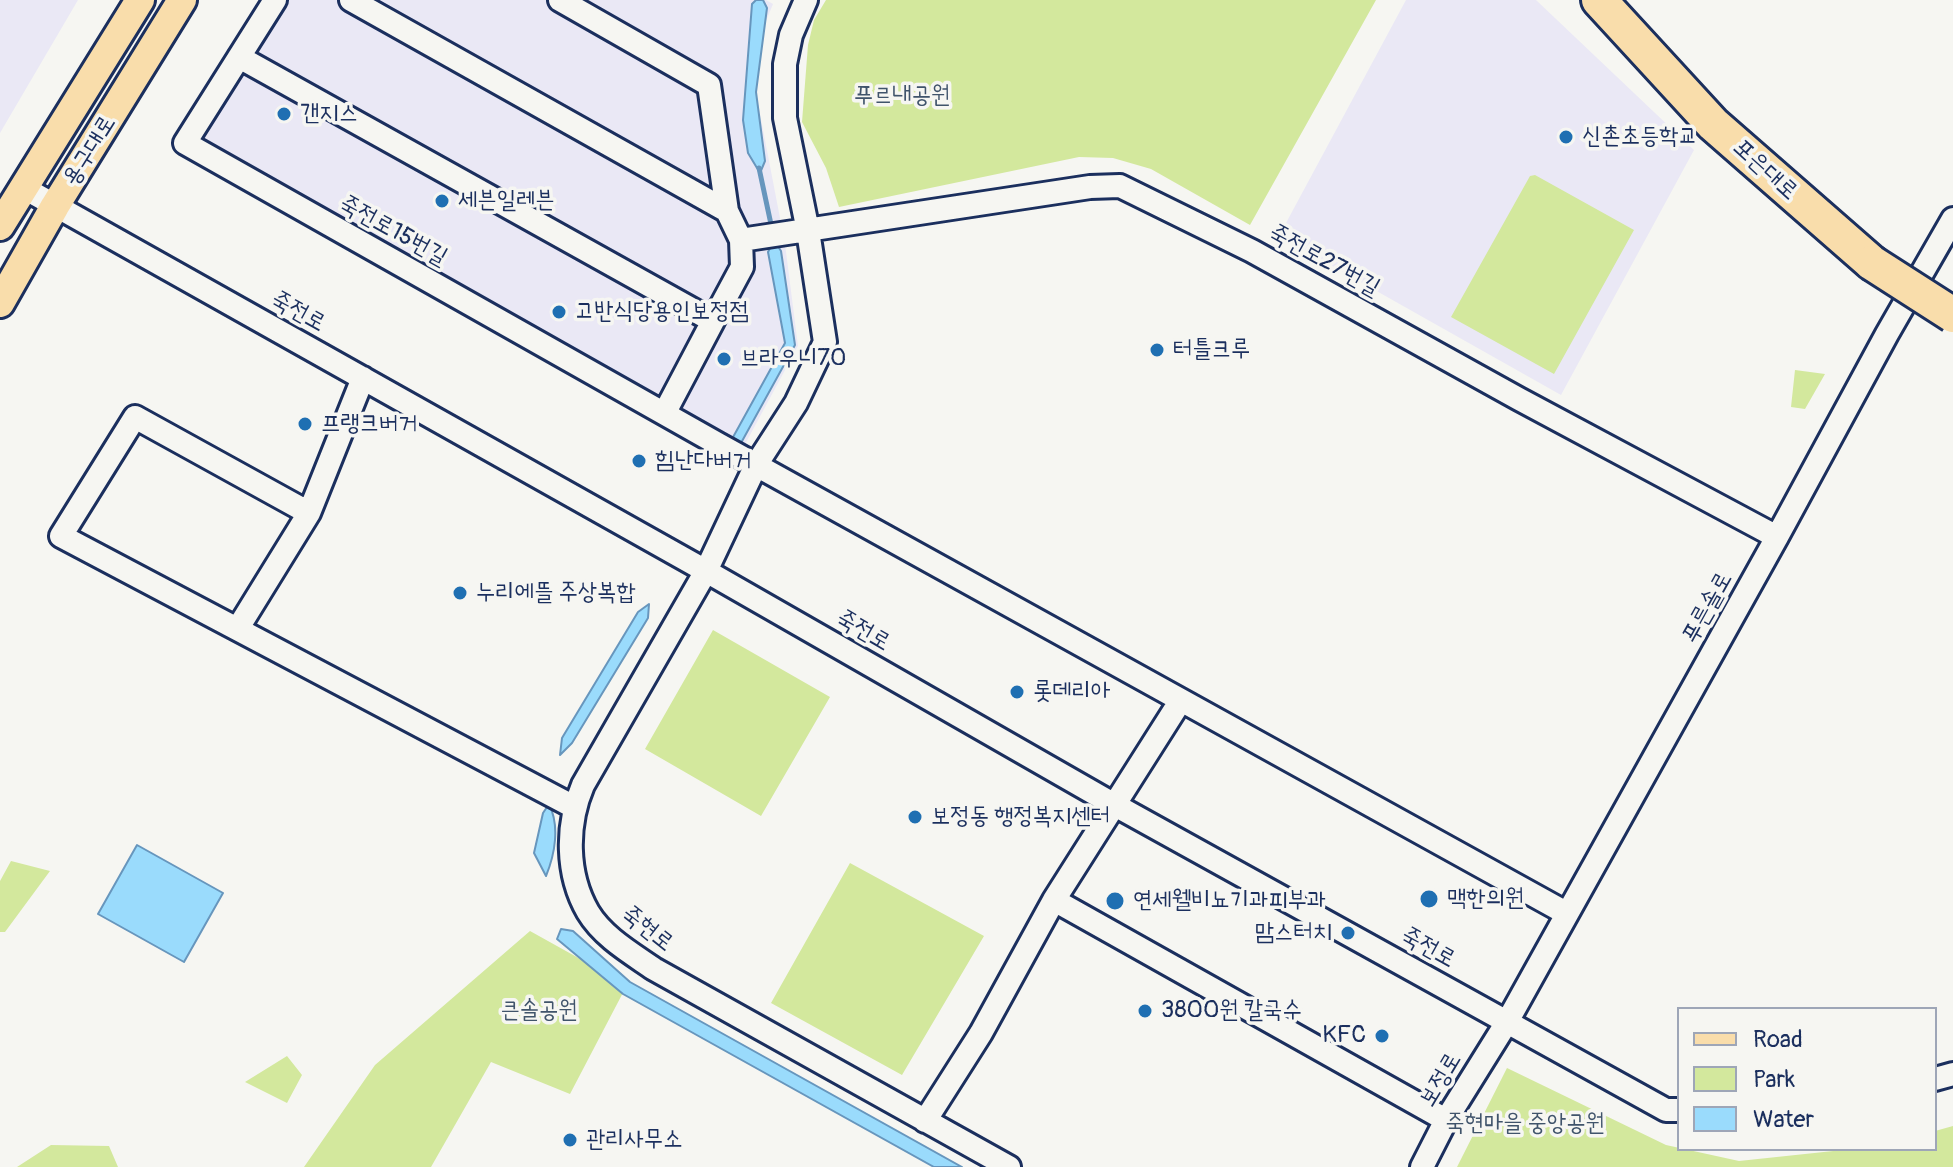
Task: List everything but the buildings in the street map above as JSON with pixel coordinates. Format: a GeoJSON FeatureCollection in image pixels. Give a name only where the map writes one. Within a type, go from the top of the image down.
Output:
{"type":"FeatureCollection","features":[{"type":"Feature","properties":{"kind":"highway","name":"포은대로"},"geometry":{"type":"LineString","coordinates":[[1599,0],[1713,124],[1875,256]]}},
{"type":"Feature","properties":{"kind":"highway","name":"포은대로"},"geometry":{"type":"LineString","coordinates":[[1621,0],[1727,112],[1875,256]]}},
{"type":"Feature","properties":{"kind":"highway"},"geometry":{"type":"LineString","coordinates":[[1875,256],[1953,295]]}},
{"type":"Feature","properties":{"kind":"highway"},"geometry":{"type":"LineString","coordinates":[[1875,256],[1953,315]]}},
{"type":"Feature","properties":{"kind":"main road","name":"용구대로"},"geometry":{"type":"LineString","coordinates":[[0,226],[140,0]]}},
{"type":"Feature","properties":{"kind":"main road","name":"용구대로"},"geometry":{"type":"LineString","coordinates":[[0,303],[55,206],[182,0]]}},
{"type":"Feature","properties":{"kind":"street","name":"죽전로15번길"},"geometry":{"type":"LineString","coordinates":[[275,0],[185,143],[756,465],[1566,913]]}},
{"type":"Feature","properties":{"kind":"street"},"geometry":{"type":"LineString","coordinates":[[351,0],[727,211]]}},
{"type":"Feature","properties":{"kind":"street"},"geometry":{"type":"LineString","coordinates":[[560,0],[709,85],[727,211],[744,239],[742,267],[665,412]]}},
{"type":"Feature","properties":{"kind":"street"},"geometry":{"type":"LineString","coordinates":[[706,571],[756,465],[796,403],[825,342],[808,231],[785,118],[785,64],[798,2]]}},
{"type":"Feature","properties":{"kind":"street"},"geometry":{"type":"LineString","coordinates":[[239,57],[713,321]]}},
{"type":"Feature","properties":{"kind":"street","name":"죽전로27번길"},"geometry":{"type":"LineString","coordinates":[[808,231],[1090,187],[1120,186],[1252,251],[1777,537]]}},
{"type":"Feature","properties":{"kind":"street","name":"죽전로"},"geometry":{"type":"LineString","coordinates":[[24,188],[706,571],[1113,804],[1666,1110],[1677,1110]]}},
{"type":"Feature","properties":{"kind":"street","name":"푸른솔로"},"geometry":{"type":"LineString","coordinates":[[1507,1022],[1953,219]]}},
{"type":"Feature","properties":{"kind":"street"},"geometry":{"type":"LineString","coordinates":[[744,239],[808,231]]}},
{"type":"Feature","properties":{"kind":"street"},"geometry":{"type":"LineString","coordinates":[[238,628],[309,513],[363,378]]}},
{"type":"Feature","properties":{"kind":"street"},"geometry":{"type":"LineString","coordinates":[[309,513],[135,417],[61,536],[574,807]]}},
{"type":"Feature","properties":{"kind":"street","name":"죽현로"},"geometry":{"type":"LineString","coordinates":[[706,571],[583,785],[574,807],[571,833],[576,886],[589,914],[616,943],[654,969],[1009,1167]]}},
{"type":"Feature","properties":{"kind":"street"},"geometry":{"type":"LineString","coordinates":[[925,1121],[981,1033],[1054,900],[1181,700]]}},
{"type":"Feature","properties":{"kind":"street"},"geometry":{"type":"LineString","coordinates":[[1054,900],[1446,1120]]}},
{"type":"Feature","properties":{"kind":"street","name":"보정로"},"geometry":{"type":"LineString","coordinates":[[1422,1167],[1446,1120],[1507,1022]]}},
{"type":"Feature","properties":{"kind":"shaded area"},"geometry":{"type":"Polygon","coordinates":[[[0,0],[78,0],[0,133],[0,0]]]}},
{"type":"Feature","properties":{"kind":"shaded area"},"geometry":{"type":"Polygon","coordinates":[[[289,0],[766,0],[773,4],[757,43],[755,88],[785,244],[798,346],[743,448],[198,146],[289,0]]]}},
{"type":"Feature","properties":{"kind":"shaded area"},"geometry":{"type":"Polygon","coordinates":[[[1406,0],[1536,0],[1694,150],[1561,395],[1279,236],[1406,0]]]}},
{"type":"Feature","properties":{"kind":"green space","name":"푸르내공원"},"geometry":{"type":"Polygon","coordinates":[[[826,0],[1376,0],[1250,225],[1151,169],[1113,158],[1079,157],[839,207],[826,168],[802,122],[808,45],[814,20],[826,0]]]}},
{"type":"Feature","properties":{"kind":"green space"},"geometry":{"type":"Polygon","coordinates":[[[1535,175],[1634,230],[1554,374],[1451,317],[1530,176],[1535,175]]]}},
{"type":"Feature","properties":{"kind":"green space"},"geometry":{"type":"Polygon","coordinates":[[[1795,370],[1825,374],[1805,409],[1791,407],[1795,370]]]}},
{"type":"Feature","properties":{"kind":"green space"},"geometry":{"type":"Polygon","coordinates":[[[713,630],[830,697],[761,816],[645,749],[713,630]]]}},
{"type":"Feature","properties":{"kind":"green space"},"geometry":{"type":"Polygon","coordinates":[[[11,861],[50,871],[5,932],[0,932],[0,881],[11,861]]]}},
{"type":"Feature","properties":{"kind":"green space"},"geometry":{"type":"Polygon","coordinates":[[[850,863],[984,936],[902,1075],[771,1003],[850,863]]]}},
{"type":"Feature","properties":{"kind":"green space","name":"큰솔공원"},"geometry":{"type":"Polygon","coordinates":[[[530,931],[627,985],[570,1094],[491,1062],[431,1167],[304,1167],[375,1065],[530,931]]]}},
{"type":"Feature","properties":{"kind":"green space"},"geometry":{"type":"Polygon","coordinates":[[[287,1056],[302,1075],[287,1103],[245,1082],[287,1056]]]}},
{"type":"Feature","properties":{"kind":"green space","name":"죽현마을 중앙공원"},"geometry":{"type":"Polygon","coordinates":[[[1507,1068],[1666,1145],[1677,1147],[1677,1151],[1693,1151],[1739,1161],[1833,1151],[1937,1151],[1937,1130],[1953,1126],[1953,1167],[1457,1167],[1507,1068]]]}},
{"type":"Feature","properties":{"kind":"green space"},"geometry":{"type":"Polygon","coordinates":[[[51,1145],[109,1146],[118,1167],[17,1167],[51,1145]]]}},
{"type":"Feature","properties":{"kind":"water"},"geometry":{"type":"Polygon","coordinates":[[[763,0],[767,8],[756,92],[765,161],[760,173],[748,153],[743,120],[752,4],[763,0]]]}},
{"type":"Feature","properties":{"kind":"water"},"geometry":{"type":"Polygon","coordinates":[[[774,240],[781,251],[795,345],[741,443],[733,447],[732,439],[785,343],[768,252],[774,240]]]}},
{"type":"Feature","properties":{"kind":"water"},"geometry":{"type":"Polygon","coordinates":[[[649,604],[648,618],[572,743],[560,755],[562,738],[638,612],[649,604]]]}},
{"type":"Feature","properties":{"kind":"water"},"geometry":{"type":"Polygon","coordinates":[[[549,804],[555,840],[546,876],[534,853],[543,813],[549,804]]]}},
{"type":"Feature","properties":{"kind":"water"},"geometry":{"type":"Polygon","coordinates":[[[137,845],[223,893],[184,962],[98,914],[137,845]]]}},
{"type":"Feature","properties":{"kind":"water"},"geometry":{"type":"Polygon","coordinates":[[[561,929],[573,931],[630,982],[962,1167],[934,1167],[623,994],[557,939],[561,929]]]}},
{"type":"Feature","properties":{"kind":"waterway"},"geometry":{"type":"LineString","coordinates":[[759,168],[772,229]]}},
{"type":"Feature","properties":{"kind":"place","name":"갠지스"},"geometry":{"type":"Point","coordinates":[284,114]}},
{"type":"Feature","properties":{"kind":"place","name":"신촌초등학교"},"geometry":{"type":"Point","coordinates":[1566,137]}},
{"type":"Feature","properties":{"kind":"place","name":"세븐일레븐"},"geometry":{"type":"Point","coordinates":[442,201]}},
{"type":"Feature","properties":{"kind":"place","name":"고반식당용인보정점"},"geometry":{"type":"Point","coordinates":[559,312]}},
{"type":"Feature","properties":{"kind":"place","name":"터틀크루"},"geometry":{"type":"Point","coordinates":[1157,350]}},
{"type":"Feature","properties":{"kind":"place","name":"브라우니70"},"geometry":{"type":"Point","coordinates":[724,359]}},
{"type":"Feature","properties":{"kind":"place","name":"프랭크버거"},"geometry":{"type":"Point","coordinates":[305,424]}},
{"type":"Feature","properties":{"kind":"place","name":"힘난다버거"},"geometry":{"type":"Point","coordinates":[639,461]}},
{"type":"Feature","properties":{"kind":"place","name":"누리에뜰 주상복합"},"geometry":{"type":"Point","coordinates":[460,593]}},
{"type":"Feature","properties":{"kind":"place","name":"롯데리아"},"geometry":{"type":"Point","coordinates":[1017,692]}},
{"type":"Feature","properties":{"kind":"place","name":"보정동 행정복지센터"},"geometry":{"type":"Point","coordinates":[915,817]}},
{"type":"Feature","properties":{"kind":"place","name":"맥한의원"},"geometry":{"type":"Point","coordinates":[1429,899]}},
{"type":"Feature","properties":{"kind":"place","name":"연세웰비뇨기과피부과"},"geometry":{"type":"Point","coordinates":[1115,901]}},
{"type":"Feature","properties":{"kind":"place","name":"맘스터치"},"geometry":{"type":"Point","coordinates":[1348,933]}},
{"type":"Feature","properties":{"kind":"place","name":"3800원 칼국수"},"geometry":{"type":"Point","coordinates":[1145,1011]}},
{"type":"Feature","properties":{"kind":"place","name":"KFC"},"geometry":{"type":"Point","coordinates":[1382,1036]}},
{"type":"Feature","properties":{"kind":"place","name":"관리사무소"},"geometry":{"type":"Point","coordinates":[570,1140]}}]}
